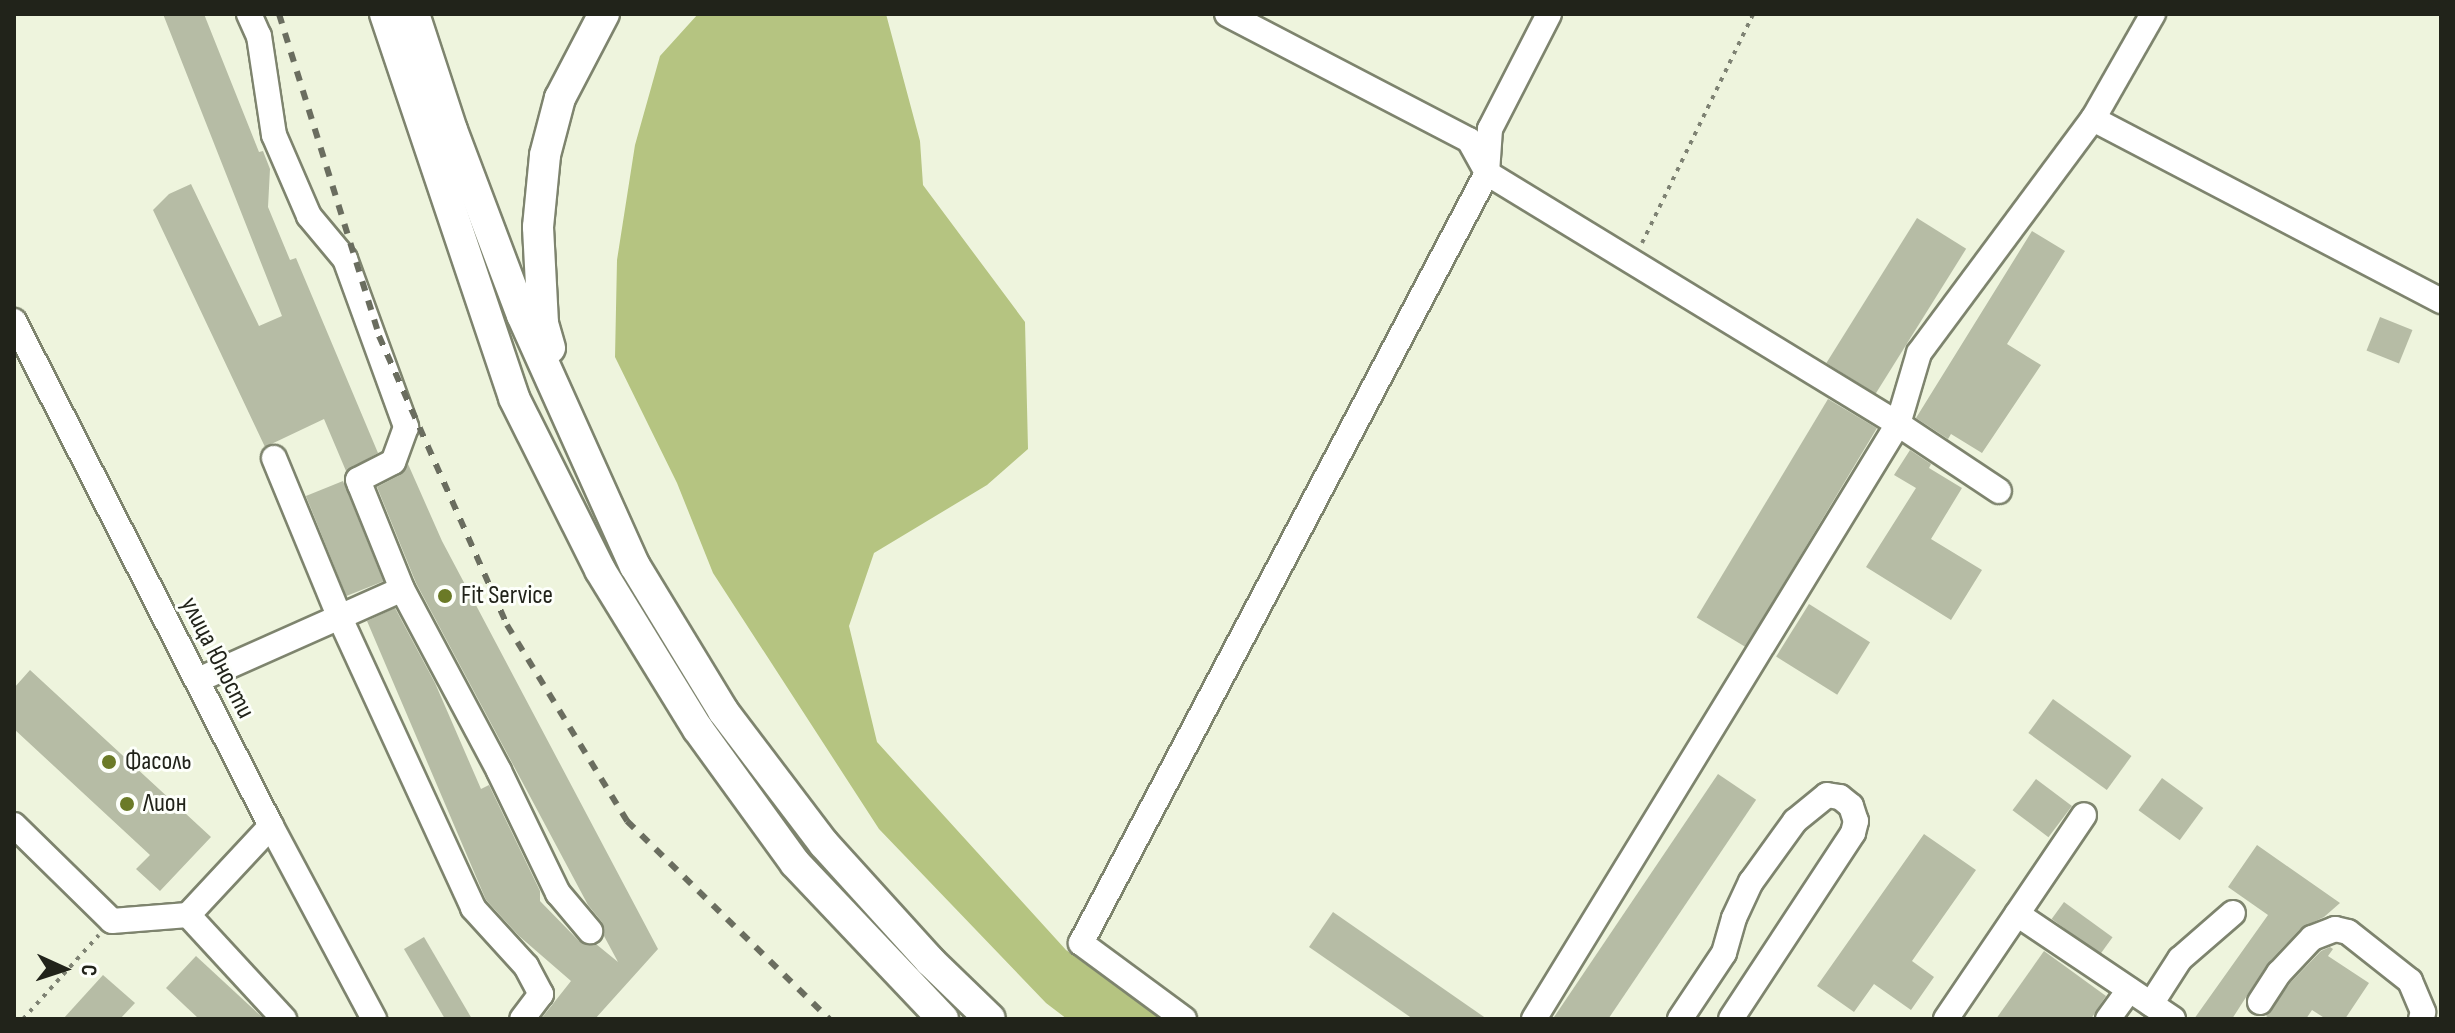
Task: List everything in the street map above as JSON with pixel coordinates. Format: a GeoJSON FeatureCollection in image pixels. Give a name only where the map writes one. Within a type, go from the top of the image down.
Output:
{"type":"FeatureCollection","features":[{"type":"Feature","properties":{"kind":"main road"},"geometry":{"type":"LineString","coordinates":[[385,14],[514,398],[600,570],[698,729],[795,863],[943,1019]]}},
{"type":"Feature","properties":{"kind":"main road"},"geometry":{"type":"LineString","coordinates":[[414,14],[452,130],[522,315],[635,566],[723,711],[824,844],[930,961],[990,1019]]}},
{"type":"Feature","properties":{"kind":"main road"},"geometry":{"type":"LineString","coordinates":[[576,438],[543,323],[538,227],[545,155],[560,98],[604,14]]}},
{"type":"Feature","properties":{"kind":"street"},"geometry":{"type":"LineString","coordinates":[[249,14],[259,36],[274,135],[309,216],[345,259],[406,427],[393,462],[358,480],[402,589],[499,771],[558,893],[590,931]]}},
{"type":"Feature","properties":{"kind":"street"},"geometry":{"type":"LineString","coordinates":[[1227,14],[1469,140],[1487,173],[1898,424],[1999,491]]}},
{"type":"Feature","properties":{"kind":"street"},"geometry":{"type":"LineString","coordinates":[[1184,1019],[1081,943],[1487,173],[1490,129],[1549,14]]}},
{"type":"Feature","properties":{"kind":"street"},"geometry":{"type":"LineString","coordinates":[[1534,1019],[1898,424],[1919,353],[2093,119],[2153,14]]}},
{"type":"Feature","properties":{"kind":"street"},"geometry":{"type":"LineString","coordinates":[[2093,119],[2441,301]]}},
{"type":"Feature","properties":{"kind":"street","name":"улица Юности"},"geometry":{"type":"LineString","coordinates":[[14,321],[271,826],[374,1019]]}},
{"type":"Feature","properties":{"kind":"street"},"geometry":{"type":"LineString","coordinates":[[274,458],[339,616],[473,908],[526,966],[541,994],[522,1019]]}},
{"type":"Feature","properties":{"kind":"street"},"geometry":{"type":"LineString","coordinates":[[198,680],[402,589]]}},
{"type":"Feature","properties":{"kind":"street"},"geometry":{"type":"LineString","coordinates":[[1680,1019],[1724,953],[1745,894],[1768,857],[1795,821],[1815,801],[1827,795],[1840,797],[1851,806],[1856,821],[1853,833],[1731,1019]]}},
{"type":"Feature","properties":{"kind":"street"},"geometry":{"type":"LineString","coordinates":[[1946,1019],[2084,815]]}},
{"type":"Feature","properties":{"kind":"street"},"geometry":{"type":"LineString","coordinates":[[14,825],[112,921],[188,915],[271,826]]}},
{"type":"Feature","properties":{"kind":"street"},"geometry":{"type":"LineString","coordinates":[[2151,1004],[2180,959],[2233,913]]}},
{"type":"Feature","properties":{"kind":"street"},"geometry":{"type":"LineString","coordinates":[[2017,914],[2173,1019]]}},
{"type":"Feature","properties":{"kind":"street"},"geometry":{"type":"LineString","coordinates":[[188,915],[284,1019]]}},
{"type":"Feature","properties":{"kind":"street"},"geometry":{"type":"LineString","coordinates":[[2260,1002],[2279,973],[2312,938],[2335,929],[2348,932],[2410,981],[2423,1012],[2421,1019]]}},
{"type":"Feature","properties":{"kind":"street"},"geometry":{"type":"LineString","coordinates":[[2108,1019],[2129,990]]}},
{"type":"Feature","properties":{"kind":"path"},"geometry":{"type":"LineString","coordinates":[[1632,263],[1753,14]]}},
{"type":"Feature","properties":{"kind":"path"},"geometry":{"type":"LineString","coordinates":[[23,1019],[112,921]]}},
{"type":"Feature","properties":{"kind":"green space"},"geometry":{"type":"Polygon","coordinates":[[[698,14],[886,14],[920,141],[923,185],[1025,322],[1028,449],[987,485],[874,553],[849,626],[877,742],[1066,950],[1162,1019],[1067,1019],[1046,1003],[879,829],[713,573],[677,483],[615,357],[617,260],[635,145],[660,56],[698,14]]]}},
{"type":"Feature","properties":{"kind":"building"},"geometry":{"type":"Polygon","coordinates":[[[163,14],[204,14],[259,152],[263,151],[270,169],[268,207],[290,260],[296,258],[378,453],[346,471],[324,419],[265,447],[153,210],[169,194],[191,184],[259,326],[282,316],[163,14]]]}},
{"type":"Feature","properties":{"kind":"building"},"geometry":{"type":"Polygon","coordinates":[[[1917,218],[1966,249],[1876,394],[1826,363],[1917,218]]]}},
{"type":"Feature","properties":{"kind":"building"},"geometry":{"type":"Polygon","coordinates":[[[2032,231],[2065,251],[2007,344],[2041,365],[1982,453],[1951,434],[1948,439],[1916,418],[2032,231]]]}},
{"type":"Feature","properties":{"kind":"building"},"geometry":{"type":"Polygon","coordinates":[[[2380,317],[2412,330],[2399,363],[2367,350],[2380,317]]]}},
{"type":"Feature","properties":{"kind":"building"},"geometry":{"type":"Polygon","coordinates":[[[1828,399],[1877,428],[1746,647],[1697,618],[1828,399]]]}},
{"type":"Feature","properties":{"kind":"building"},"geometry":{"type":"Polygon","coordinates":[[[1910,450],[1931,464],[1929,468],[1962,488],[1931,539],[1982,570],[1951,620],[1866,567],[1916,488],[1894,475],[1910,450]]]}},
{"type":"Feature","properties":{"kind":"building"},"geometry":{"type":"Polygon","coordinates":[[[408,464],[442,541],[658,949],[595,1019],[541,1019],[571,981],[519,936],[486,900],[367,621],[395,608],[435,683],[481,789],[489,785],[540,891],[540,901],[579,941],[596,944],[618,962],[604,936],[602,922],[588,905],[416,583],[377,487],[400,475],[408,464]]]}},
{"type":"Feature","properties":{"kind":"building"},"geometry":{"type":"Polygon","coordinates":[[[343,481],[383,581],[346,596],[306,496],[343,481]]]}},
{"type":"Feature","properties":{"kind":"building"},"geometry":{"type":"Polygon","coordinates":[[[1809,604],[1870,642],[1837,695],[1776,657],[1809,604]]]}},
{"type":"Feature","properties":{"kind":"building"},"geometry":{"type":"Polygon","coordinates":[[[30,670],[211,837],[160,891],[136,869],[150,855],[14,729],[14,688],[30,670]]]}},
{"type":"Feature","properties":{"kind":"building"},"geometry":{"type":"Polygon","coordinates":[[[2053,699],[2131,756],[2107,790],[2028,733],[2053,699]]]}},
{"type":"Feature","properties":{"kind":"building"},"geometry":{"type":"Polygon","coordinates":[[[1718,774],[1756,800],[1608,1019],[1553,1019],[1718,774]]]}},
{"type":"Feature","properties":{"kind":"building"},"geometry":{"type":"Polygon","coordinates":[[[2162,778],[2203,808],[2180,840],[2138,810],[2162,778]]]}},
{"type":"Feature","properties":{"kind":"building"},"geometry":{"type":"Polygon","coordinates":[[[2036,779],[2072,806],[2048,837],[2013,810],[2036,779]]]}},
{"type":"Feature","properties":{"kind":"building"},"geometry":{"type":"Polygon","coordinates":[[[1924,834],[1976,870],[1912,961],[1934,977],[1911,1010],[1874,984],[1854,1012],[1817,986],[1924,834]]]}},
{"type":"Feature","properties":{"kind":"building"},"geometry":{"type":"Polygon","coordinates":[[[2257,845],[2340,903],[2324,917],[2301,928],[2268,963],[2232,1019],[2194,1019],[2268,915],[2228,887],[2257,845]]]}},
{"type":"Feature","properties":{"kind":"building"},"geometry":{"type":"Polygon","coordinates":[[[2064,902],[2113,937],[2100,954],[2052,919],[2064,902]]]}},
{"type":"Feature","properties":{"kind":"building"},"geometry":{"type":"Polygon","coordinates":[[[1333,912],[1487,1019],[1413,1019],[1309,947],[1333,912]]]}},
{"type":"Feature","properties":{"kind":"building"},"geometry":{"type":"Polygon","coordinates":[[[424,937],[472,1019],[445,1019],[404,949],[424,937]]]}},
{"type":"Feature","properties":{"kind":"building"},"geometry":{"type":"Polygon","coordinates":[[[2330,947],[2333,949],[2328,956],[2369,983],[2345,1019],[2326,1019],[2312,1010],[2306,1019],[2271,1019],[2266,1016],[2291,982],[2321,951],[2330,947]]]}},
{"type":"Feature","properties":{"kind":"building"},"geometry":{"type":"Polygon","coordinates":[[[2044,951],[2106,996],[2091,1019],[1996,1019],[2044,951]]]}},
{"type":"Feature","properties":{"kind":"building"},"geometry":{"type":"Polygon","coordinates":[[[196,956],[264,1019],[199,1019],[166,988],[196,956]]]}},
{"type":"Feature","properties":{"kind":"building"},"geometry":{"type":"Polygon","coordinates":[[[103,975],[135,1003],[120,1019],[63,1019],[103,975]]]}},
{"type":"Feature","properties":{"kind":"railway"},"geometry":{"type":"LineString","coordinates":[[279,14],[379,336],[507,625],[627,821],[829,1019]]}},
{"type":"Feature","properties":{"kind":"place","name":"Fit Service"},"geometry":{"type":"Point","coordinates":[445,596]}},
{"type":"Feature","properties":{"kind":"place","name":"Фасоль"},"geometry":{"type":"Point","coordinates":[109,762]}},
{"type":"Feature","properties":{"kind":"place","name":"Лион"},"geometry":{"type":"Point","coordinates":[127,804]}}]}
